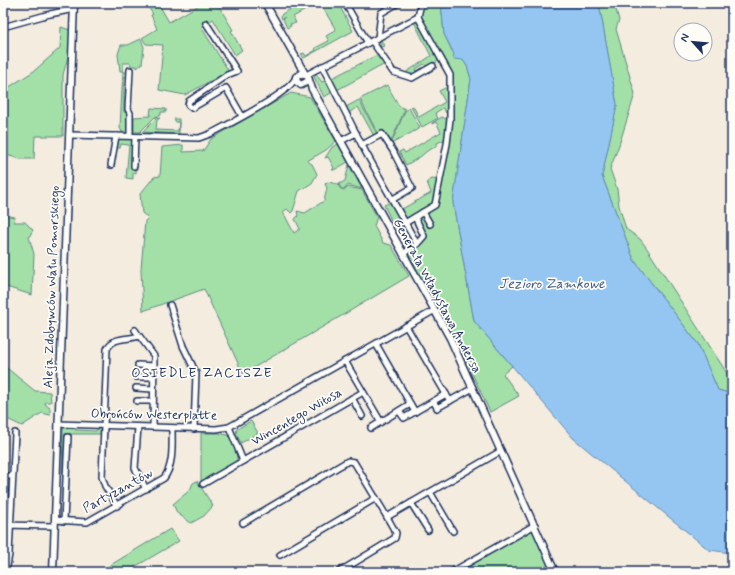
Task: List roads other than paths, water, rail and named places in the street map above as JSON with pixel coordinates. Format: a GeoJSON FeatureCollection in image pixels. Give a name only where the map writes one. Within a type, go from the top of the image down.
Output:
{"type":"FeatureCollection","features":[{"type":"Feature","properties":{"kind":"main road","name":"Generała Władysława Andersa"},"geometry":{"type":"LineString","coordinates":[[265,3],[294,56],[302,79],[319,100],[435,310],[473,388],[555,572]]}},
{"type":"Feature","properties":{"kind":"main road","name":"Aleja Zdobywców Wału Pomorskiego"},"geometry":{"type":"LineString","coordinates":[[53,572],[74,6]]}},
{"type":"Feature","properties":{"kind":"street"},"geometry":{"type":"LineString","coordinates":[[345,3],[370,42],[393,72],[412,78],[437,63]]}},
{"type":"Feature","properties":{"kind":"street"},"geometry":{"type":"LineString","coordinates":[[378,38],[381,13],[398,3]]}},
{"type":"Feature","properties":{"kind":"street"},"geometry":{"type":"LineString","coordinates":[[405,223],[435,205],[447,144],[450,119],[450,75],[437,63],[418,17],[422,3]]}},
{"type":"Feature","properties":{"kind":"street"},"geometry":{"type":"LineString","coordinates":[[3,27],[74,6]]}},
{"type":"Feature","properties":{"kind":"street"},"geometry":{"type":"LineString","coordinates":[[69,135],[199,138],[210,134],[242,116],[322,66],[418,17]]}},
{"type":"Feature","properties":{"kind":"street"},"geometry":{"type":"LineString","coordinates":[[206,23],[237,71],[189,101],[189,108],[192,108],[226,88]]}},
{"type":"Feature","properties":{"kind":"street"},"geometry":{"type":"LineString","coordinates":[[322,66],[362,145],[417,244]]}},
{"type":"Feature","properties":{"kind":"street"},"geometry":{"type":"LineString","coordinates":[[130,70],[128,108],[133,136],[134,166]]}},
{"type":"Feature","properties":{"kind":"street"},"geometry":{"type":"LineString","coordinates":[[276,96],[302,79]]}},
{"type":"Feature","properties":{"kind":"street"},"geometry":{"type":"LineString","coordinates":[[221,81],[242,116]]}},
{"type":"Feature","properties":{"kind":"street"},"geometry":{"type":"LineString","coordinates":[[341,141],[356,133]]}},
{"type":"Feature","properties":{"kind":"street"},"geometry":{"type":"LineString","coordinates":[[362,145],[382,134],[393,151],[412,188],[393,199]]}},
{"type":"Feature","properties":{"kind":"street"},"geometry":{"type":"LineString","coordinates":[[111,165],[116,136]]}},
{"type":"Feature","properties":{"kind":"street"},"geometry":{"type":"LineString","coordinates":[[423,212],[430,224]]}},
{"type":"Feature","properties":{"kind":"street"},"geometry":{"type":"LineString","coordinates":[[403,254],[417,244],[424,236],[415,217]]}},
{"type":"Feature","properties":{"kind":"street"},"geometry":{"type":"LineString","coordinates":[[170,305],[183,346],[196,373],[194,429]]}},
{"type":"Feature","properties":{"kind":"street","name":"Obrońców Westerplatte"},"geometry":{"type":"LineString","coordinates":[[58,424],[194,429],[216,429],[228,427],[435,310]]}},
{"type":"Feature","properties":{"kind":"street"},"geometry":{"type":"LineString","coordinates":[[406,326],[450,401]]}},
{"type":"Feature","properties":{"kind":"street"},"geometry":{"type":"LineString","coordinates":[[135,330],[154,356],[154,427]]}},
{"type":"Feature","properties":{"kind":"street"},"geometry":{"type":"LineString","coordinates":[[117,506],[103,481],[108,349],[111,343],[120,339],[132,339],[139,336]]}},
{"type":"Feature","properties":{"kind":"street"},"geometry":{"type":"LineString","coordinates":[[376,344],[415,412]]}},
{"type":"Feature","properties":{"kind":"street","name":"Wincentego Witosa"},"geometry":{"type":"LineString","coordinates":[[345,361],[381,422]]}},
{"type":"Feature","properties":{"kind":"street"},"geometry":{"type":"LineString","coordinates":[[138,365],[154,366]]}},
{"type":"Feature","properties":{"kind":"street"},"geometry":{"type":"LineString","coordinates":[[137,377],[153,377]]}},
{"type":"Feature","properties":{"kind":"street"},"geometry":{"type":"LineString","coordinates":[[136,388],[153,389]]}},
{"type":"Feature","properties":{"kind":"street"},"geometry":{"type":"LineString","coordinates":[[434,402],[437,408],[473,388]]}},
{"type":"Feature","properties":{"kind":"street","name":"Wincentego Witosa"},"geometry":{"type":"LineString","coordinates":[[203,484],[363,392]]}},
{"type":"Feature","properties":{"kind":"street"},"geometry":{"type":"LineString","coordinates":[[399,411],[404,418],[446,394]]}},
{"type":"Feature","properties":{"kind":"street"},"geometry":{"type":"LineString","coordinates":[[352,398],[362,416]]}},
{"type":"Feature","properties":{"kind":"street"},"geometry":{"type":"LineString","coordinates":[[136,401],[153,401]]}},
{"type":"Feature","properties":{"kind":"street"},"geometry":{"type":"LineString","coordinates":[[371,428],[410,404]]}},
{"type":"Feature","properties":{"kind":"street"},"geometry":{"type":"LineString","coordinates":[[138,427],[136,468],[146,489]]}},
{"type":"Feature","properties":{"kind":"street","name":"Wincentego Witosa"},"geometry":{"type":"LineString","coordinates":[[228,427],[243,461]]}},
{"type":"Feature","properties":{"kind":"street","name":"Partyzantów"},"geometry":{"type":"LineString","coordinates":[[3,525],[55,523],[64,521],[87,522],[117,506],[164,478],[170,469],[172,428]]}},
{"type":"Feature","properties":{"kind":"street"},"geometry":{"type":"LineString","coordinates":[[4,572],[7,566],[9,554],[15,433]]}},
{"type":"Feature","properties":{"kind":"street"},"geometry":{"type":"LineString","coordinates":[[64,521],[68,437]]}},
{"type":"Feature","properties":{"kind":"street"},"geometry":{"type":"LineString","coordinates":[[387,517],[501,451]]}},
{"type":"Feature","properties":{"kind":"street"},"geometry":{"type":"LineString","coordinates":[[243,523],[348,461],[354,462],[396,533],[395,538],[339,572]]}},
{"type":"Feature","properties":{"kind":"street"},"geometry":{"type":"LineString","coordinates":[[3,476],[12,476]]}},
{"type":"Feature","properties":{"kind":"street"},"geometry":{"type":"LineString","coordinates":[[430,492],[453,531]]}},
{"type":"Feature","properties":{"kind":"street"},"geometry":{"type":"LineString","coordinates":[[280,555],[376,498]]}},
{"type":"Feature","properties":{"kind":"street"},"geometry":{"type":"LineString","coordinates":[[411,503],[428,530]]}},
{"type":"Feature","properties":{"kind":"street"},"geometry":{"type":"LineString","coordinates":[[452,572],[534,525]]}},
{"type":"Feature","properties":{"kind":"water","name":"Jezioro Zamkowe"},"geometry":{"type":"Polygon","coordinates":[[[441,3],[599,3],[617,105],[602,176],[634,260],[698,344],[718,390],[732,394],[732,553],[709,550],[573,438],[474,321],[453,203],[471,79],[467,66],[463,60],[454,59],[453,57],[454,54],[444,34],[441,3]]]}},
{"type":"Feature","properties":{"kind":"district","name":"OSIEDLE ZACISZE"},"geometry":{"type":"Point","coordinates":[202,373]}}]}
